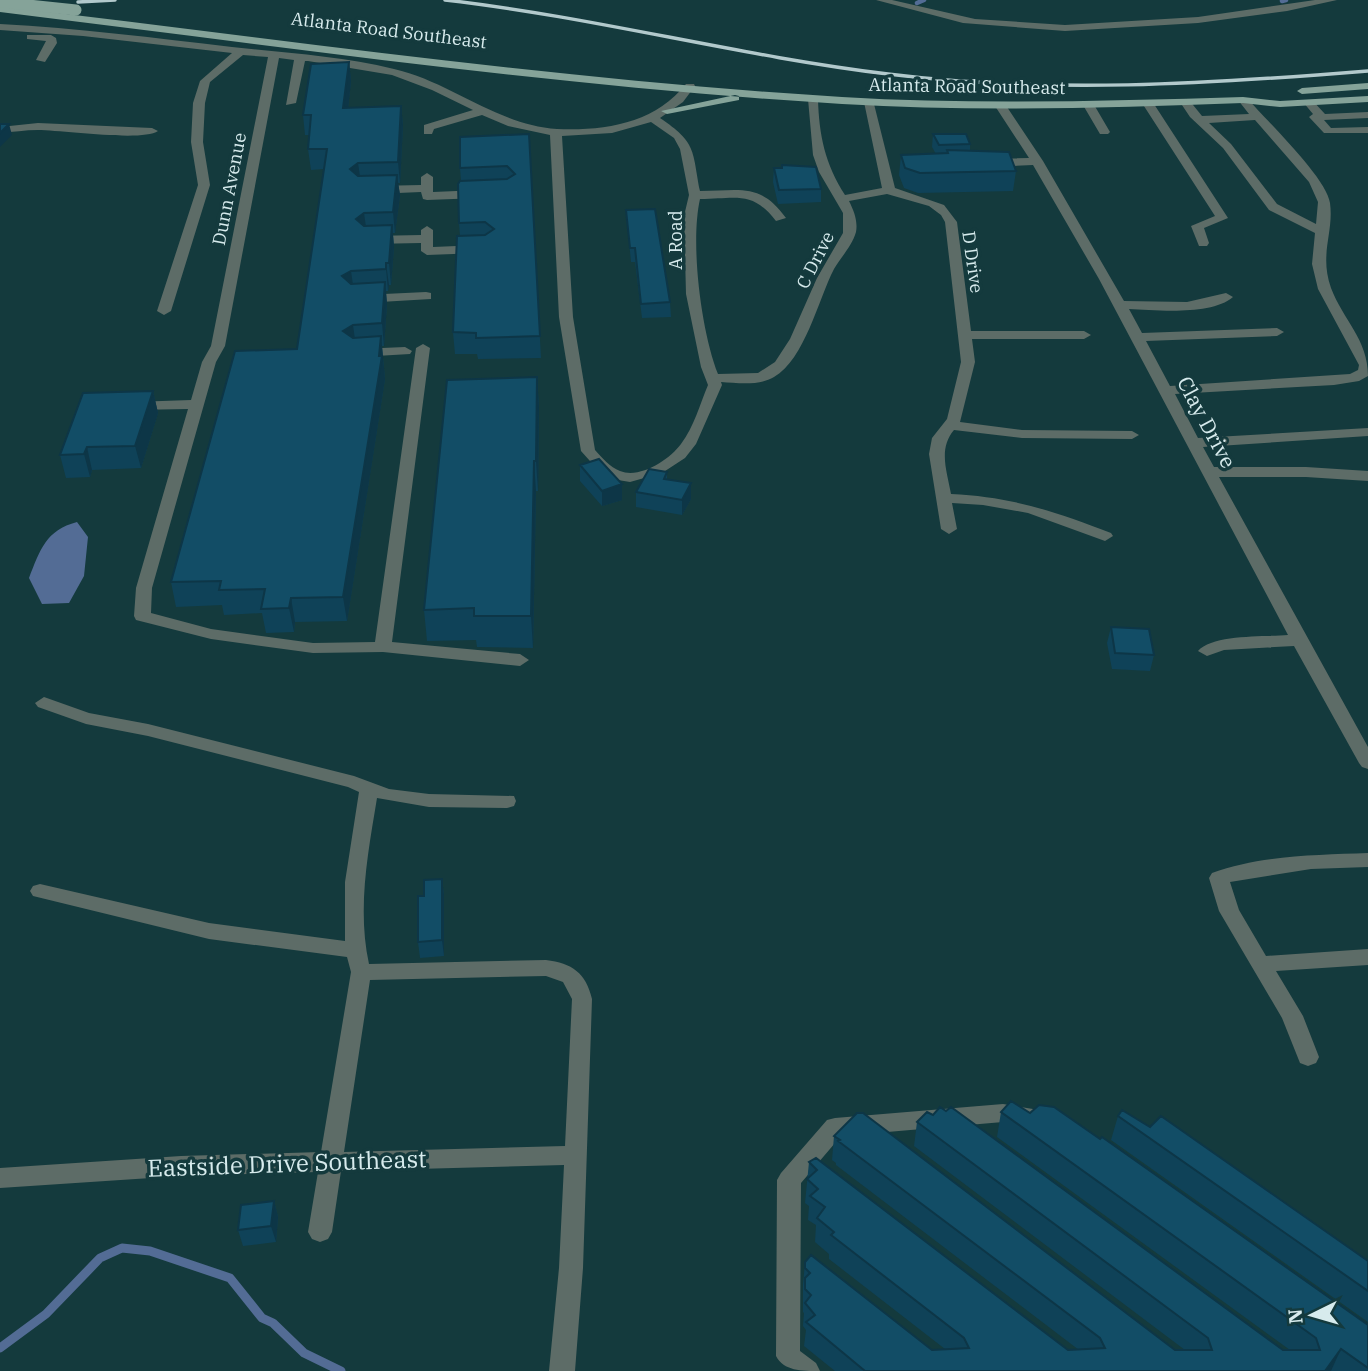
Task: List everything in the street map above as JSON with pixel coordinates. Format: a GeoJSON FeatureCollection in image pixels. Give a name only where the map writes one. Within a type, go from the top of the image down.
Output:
{"type":"FeatureCollection","features":[{"type":"Feature","properties":{"kind":"main road","name":"Atlanta Road Southeast"},"geometry":{"type":"LineString","coordinates":[[0,2],[651,76],[690,86]]}},
{"type":"Feature","properties":{"kind":"main road","name":"Atlanta Road Southeast"},"geometry":{"type":"LineString","coordinates":[[0,9],[636,85],[690,86],[813,99],[1000,106],[1243,100],[1280,104],[1368,99]]}},
{"type":"Feature","properties":{"kind":"main road","name":"Atlanta Road Southeast"},"geometry":{"type":"LineString","coordinates":[[1243,100],[1268,93],[1368,86]]}},
{"type":"Feature","properties":{"kind":"main road"},"geometry":{"type":"LineString","coordinates":[[667,111],[716,100],[761,94]]}},
{"type":"Feature","properties":{"kind":"street"},"geometry":{"type":"LineString","coordinates":[[881,0],[972,22],[1055,27],[1199,22],[1332,0]]}},
{"type":"Feature","properties":{"kind":"street"},"geometry":{"type":"LineString","coordinates":[[0,27],[241,51],[349,65],[426,81],[480,112],[517,126],[556,132],[608,130],[652,118],[681,100],[690,86]]}},
{"type":"Feature","properties":{"kind":"street"},"geometry":{"type":"LineString","coordinates":[[0,36],[54,34]]}},
{"type":"Feature","properties":{"kind":"street"},"geometry":{"type":"LineString","coordinates":[[41,60],[52,43],[54,34]]}},
{"type":"Feature","properties":{"kind":"street"},"geometry":{"type":"LineString","coordinates":[[164,311],[168,290],[204,185],[197,142],[199,103],[205,81],[241,51]]}},
{"type":"Feature","properties":{"kind":"street","name":"Dunn Avenue"},"geometry":{"type":"LineString","coordinates":[[274,55],[218,346],[209,362],[196,404],[144,588],[142,616],[211,634],[313,648],[383,647]]}},
{"type":"Feature","properties":{"kind":"street"},"geometry":{"type":"LineString","coordinates":[[290,103],[300,58]]}},
{"type":"Feature","properties":{"kind":"street"},"geometry":{"type":"LineString","coordinates":[[341,76],[349,65]]}},
{"type":"Feature","properties":{"kind":"street","name":"C Drive"},"geometry":{"type":"LineString","coordinates":[[713,378],[767,375],[779,366],[809,316],[811,306],[830,267],[848,236],[850,218],[825,171],[817,142],[813,99]]}},
{"type":"Feature","properties":{"kind":"street"},"geometry":{"type":"LineString","coordinates":[[1166,390],[1334,382],[1354,378],[1364,372],[1366,365],[1325,289],[1318,264],[1324,202],[1314,181],[1243,100]]}},
{"type":"Feature","properties":{"kind":"street"},"geometry":{"type":"LineString","coordinates":[[840,200],[889,190],[892,165],[869,102]]}},
{"type":"Feature","properties":{"kind":"street"},"geometry":{"type":"LineString","coordinates":[[1185,102],[1199,120],[1227,146],[1273,207],[1322,232]]}},
{"type":"Feature","properties":{"kind":"street"},"geometry":{"type":"LineString","coordinates":[[1308,102],[1322,117]]}},
{"type":"Feature","properties":{"kind":"street"},"geometry":{"type":"LineString","coordinates":[[1148,103],[1222,218],[1197,226],[1203,243]]}},
{"type":"Feature","properties":{"kind":"street"},"geometry":{"type":"LineString","coordinates":[[1089,105],[1104,132]]}},
{"type":"Feature","properties":{"kind":"street","name":"Clay Drive"},"geometry":{"type":"LineString","coordinates":[[1000,106],[1024,134],[1368,763]]}},
{"type":"Feature","properties":{"kind":"street"},"geometry":{"type":"LineString","coordinates":[[425,127],[480,112]]}},
{"type":"Feature","properties":{"kind":"street"},"geometry":{"type":"LineString","coordinates":[[1368,115],[1315,117],[1328,131],[1368,130]]}},
{"type":"Feature","properties":{"kind":"street"},"geometry":{"type":"LineString","coordinates":[[1199,120],[1256,117]]}},
{"type":"Feature","properties":{"kind":"street","name":"A Road"},"geometry":{"type":"LineString","coordinates":[[652,118],[679,136],[686,149],[695,195],[690,216],[693,294],[713,378]]}},
{"type":"Feature","properties":{"kind":"street"},"geometry":{"type":"LineString","coordinates":[[0,130],[51,125],[133,132],[152,131]]}},
{"type":"Feature","properties":{"kind":"street"},"geometry":{"type":"LineString","coordinates":[[556,132],[566,317],[588,452],[603,468],[621,477],[658,470],[686,449],[715,386],[713,378]]}},
{"type":"Feature","properties":{"kind":"street"},"geometry":{"type":"LineString","coordinates":[[976,163],[1037,160]]}},
{"type":"Feature","properties":{"kind":"street"},"geometry":{"type":"LineString","coordinates":[[361,190],[428,182],[427,196],[495,194]]}},
{"type":"Feature","properties":{"kind":"street","name":"D Drive"},"geometry":{"type":"LineString","coordinates":[[889,190],[912,200],[936,203],[946,210],[951,222],[968,362],[954,420],[939,438],[936,454],[949,529]]}},
{"type":"Feature","properties":{"kind":"street"},"geometry":{"type":"LineString","coordinates":[[695,195],[755,195],[768,203],[780,218]]}},
{"type":"Feature","properties":{"kind":"street"},"geometry":{"type":"LineString","coordinates":[[368,241],[427,234],[427,251],[487,249]]}},
{"type":"Feature","properties":{"kind":"street"},"geometry":{"type":"LineString","coordinates":[[354,299],[426,297]]}},
{"type":"Feature","properties":{"kind":"street"},"geometry":{"type":"LineString","coordinates":[[1119,305],[1214,303],[1226,297]]}},
{"type":"Feature","properties":{"kind":"street"},"geometry":{"type":"LineString","coordinates":[[1136,337],[1277,332]]}},
{"type":"Feature","properties":{"kind":"street"},"geometry":{"type":"LineString","coordinates":[[965,335],[1084,335]]}},
{"type":"Feature","properties":{"kind":"street"},"geometry":{"type":"LineString","coordinates":[[423,348],[383,647],[520,660]]}},
{"type":"Feature","properties":{"kind":"street"},"geometry":{"type":"LineString","coordinates":[[356,354],[405,351]]}},
{"type":"Feature","properties":{"kind":"street"},"geometry":{"type":"LineString","coordinates":[[119,406],[196,404]]}},
{"type":"Feature","properties":{"kind":"street"},"geometry":{"type":"LineString","coordinates":[[950,425],[1021,434],[1132,435]]}},
{"type":"Feature","properties":{"kind":"street"},"geometry":{"type":"LineString","coordinates":[[1194,443],[1368,432]]}},
{"type":"Feature","properties":{"kind":"street"},"geometry":{"type":"LineString","coordinates":[[1210,472],[1306,472],[1368,476]]}},
{"type":"Feature","properties":{"kind":"street"},"geometry":{"type":"LineString","coordinates":[[943,498],[983,499],[1032,509],[1105,536]]}},
{"type":"Feature","properties":{"kind":"street"},"geometry":{"type":"LineString","coordinates":[[1207,651],[1221,645],[1300,640]]}},
{"type":"Feature","properties":{"kind":"street"},"geometry":{"type":"LineString","coordinates":[[44,703],[86,718],[148,730],[354,782],[369,791],[392,797],[507,801]]}},
{"type":"Feature","properties":{"kind":"street"},"geometry":{"type":"LineString","coordinates":[[320,1232],[361,972],[354,950],[354,906],[369,791]]}},
{"type":"Feature","properties":{"kind":"street"},"geometry":{"type":"LineString","coordinates":[[1308,1057],[1292,1016],[1229,911],[1219,878],[1311,862],[1368,860]]}},
{"type":"Feature","properties":{"kind":"street"},"geometry":{"type":"LineString","coordinates":[[40,891],[209,931],[354,950]]}},
{"type":"Feature","properties":{"kind":"street"},"geometry":{"type":"LineString","coordinates":[[1262,964],[1368,957]]}},
{"type":"Feature","properties":{"kind":"street"},"geometry":{"type":"LineString","coordinates":[[361,972],[546,968],[563,969],[579,984],[582,999],[571,1268],[562,1371]]}},
{"type":"Feature","properties":{"kind":"street"},"geometry":{"type":"LineString","coordinates":[[807,1371],[788,1356],[789,1181],[835,1127],[1003,1113],[1050,1119]]}},
{"type":"Feature","properties":{"kind":"street"},"geometry":{"type":"LineString","coordinates":[[950,1117],[983,1142]]}},
{"type":"Feature","properties":{"kind":"street"},"geometry":{"type":"LineString","coordinates":[[864,1124],[897,1149]]}},
{"type":"Feature","properties":{"kind":"street","name":"Eastside Drive Southeast"},"geometry":{"type":"LineString","coordinates":[[0,1178],[181,1166],[574,1154]]}},
{"type":"Feature","properties":{"kind":"street"},"geometry":{"type":"LineString","coordinates":[[807,1160],[829,1177]]}},
{"type":"Feature","properties":{"kind":"street"},"geometry":{"type":"LineString","coordinates":[[789,1245],[810,1262]]}},
{"type":"Feature","properties":{"kind":"water"},"geometry":{"type":"Polygon","coordinates":[[[77,522],[88,537],[84,576],[69,603],[42,604],[29,578],[37,559],[51,536],[77,522]]]}},
{"type":"Feature","properties":{"kind":"building"},"geometry":{"type":"Polygon","coordinates":[[[349,62],[343,108],[401,106],[398,162],[358,163],[350,169],[358,176],[397,175],[393,212],[364,213],[356,219],[364,226],[392,225],[389,263],[386,263],[386,269],[351,271],[342,276],[351,284],[385,282],[382,323],[353,325],[343,331],[353,338],[381,336],[379,356],[382,356],[343,597],[291,598],[289,608],[261,609],[265,589],[219,590],[221,581],[171,582],[235,351],[297,349],[327,149],[308,149],[311,115],[303,115],[311,64],[349,62]]]}},
{"type":"Feature","properties":{"kind":"building"},"geometry":{"type":"Polygon","coordinates":[[[0,124],[9,124],[0,133],[0,124]]]}},
{"type":"Feature","properties":{"kind":"building"},"geometry":{"type":"Polygon","coordinates":[[[529,134],[540,336],[476,338],[476,333],[453,332],[457,236],[485,235],[494,229],[485,222],[459,223],[458,184],[460,181],[507,179],[515,174],[507,166],[460,168],[460,137],[529,134]]]}},
{"type":"Feature","properties":{"kind":"building"},"geometry":{"type":"Polygon","coordinates":[[[933,134],[966,134],[970,144],[939,145],[933,134]]]}},
{"type":"Feature","properties":{"kind":"building"},"geometry":{"type":"Polygon","coordinates":[[[947,150],[1009,152],[1016,171],[920,173],[905,168],[901,155],[948,153],[947,150]]]}},
{"type":"Feature","properties":{"kind":"building"},"geometry":{"type":"Polygon","coordinates":[[[782,165],[816,167],[821,189],[779,190],[774,168],[782,168],[782,165]]]}},
{"type":"Feature","properties":{"kind":"building"},"geometry":{"type":"Polygon","coordinates":[[[655,209],[670,302],[641,304],[635,248],[630,248],[626,210],[655,209]]]}},
{"type":"Feature","properties":{"kind":"building"},"geometry":{"type":"Polygon","coordinates":[[[537,377],[531,616],[474,616],[474,608],[424,610],[447,380],[537,377]]]}},
{"type":"Feature","properties":{"kind":"building"},"geometry":{"type":"Polygon","coordinates":[[[153,391],[135,446],[87,447],[84,454],[60,455],[83,393],[153,391]]]}},
{"type":"Feature","properties":{"kind":"building"},"geometry":{"type":"Polygon","coordinates":[[[599,459],[622,484],[602,491],[580,465],[599,459]]]}},
{"type":"Feature","properties":{"kind":"building"},"geometry":{"type":"Polygon","coordinates":[[[649,469],[667,472],[664,479],[691,483],[682,500],[636,492],[649,469]]]}},
{"type":"Feature","properties":{"kind":"building"},"geometry":{"type":"Polygon","coordinates":[[[1111,627],[1149,629],[1154,655],[1115,653],[1111,627]]]}},
{"type":"Feature","properties":{"kind":"building"},"geometry":{"type":"Polygon","coordinates":[[[442,879],[442,940],[418,942],[418,896],[424,896],[424,880],[442,879]]]}},
{"type":"Feature","properties":{"kind":"building"},"geometry":{"type":"Polygon","coordinates":[[[1011,1101],[1030,1113],[1039,1105],[1054,1107],[1100,1139],[1102,1137],[1368,1325],[1368,1368],[1341,1349],[1325,1371],[865,1371],[806,1322],[815,1315],[805,1303],[811,1295],[805,1289],[805,1278],[810,1273],[805,1268],[805,1262],[811,1255],[932,1350],[969,1348],[964,1338],[831,1235],[834,1232],[817,1218],[825,1207],[810,1196],[818,1189],[807,1179],[817,1170],[809,1162],[816,1158],[1068,1350],[1105,1348],[1100,1338],[838,1141],[840,1140],[834,1136],[857,1113],[863,1113],[1175,1350],[1212,1350],[1208,1338],[917,1122],[927,1112],[933,1115],[940,1107],[946,1111],[951,1107],[1283,1350],[1320,1350],[1316,1338],[1001,1112],[1011,1101]]]}},
{"type":"Feature","properties":{"kind":"building"},"geometry":{"type":"Polygon","coordinates":[[[1122,1110],[1150,1127],[1161,1116],[1368,1261],[1368,1291],[1118,1116],[1122,1110]]]}},
{"type":"Feature","properties":{"kind":"building"},"geometry":{"type":"Polygon","coordinates":[[[274,1201],[271,1226],[238,1230],[241,1205],[274,1201]]]}},
{"type":"Feature","properties":{"kind":"waterway"},"geometry":{"type":"LineString","coordinates":[[917,3],[924,0]]}},
{"type":"Feature","properties":{"kind":"waterway"},"geometry":{"type":"LineString","coordinates":[[1282,1],[1286,0]]}},
{"type":"Feature","properties":{"kind":"waterway"},"geometry":{"type":"LineString","coordinates":[[0,1348],[46,1314],[100,1258],[122,1248],[150,1251],[230,1278],[262,1318],[273,1323],[304,1353],[341,1371]]}},
{"type":"Feature","properties":{"kind":"railway"},"geometry":{"type":"LineString","coordinates":[[78,2],[115,0]]}},
{"type":"Feature","properties":{"kind":"railway"},"geometry":{"type":"LineString","coordinates":[[445,0],[556,16],[832,66],[948,80],[1008,84],[1128,85],[1368,71]]}}]}
